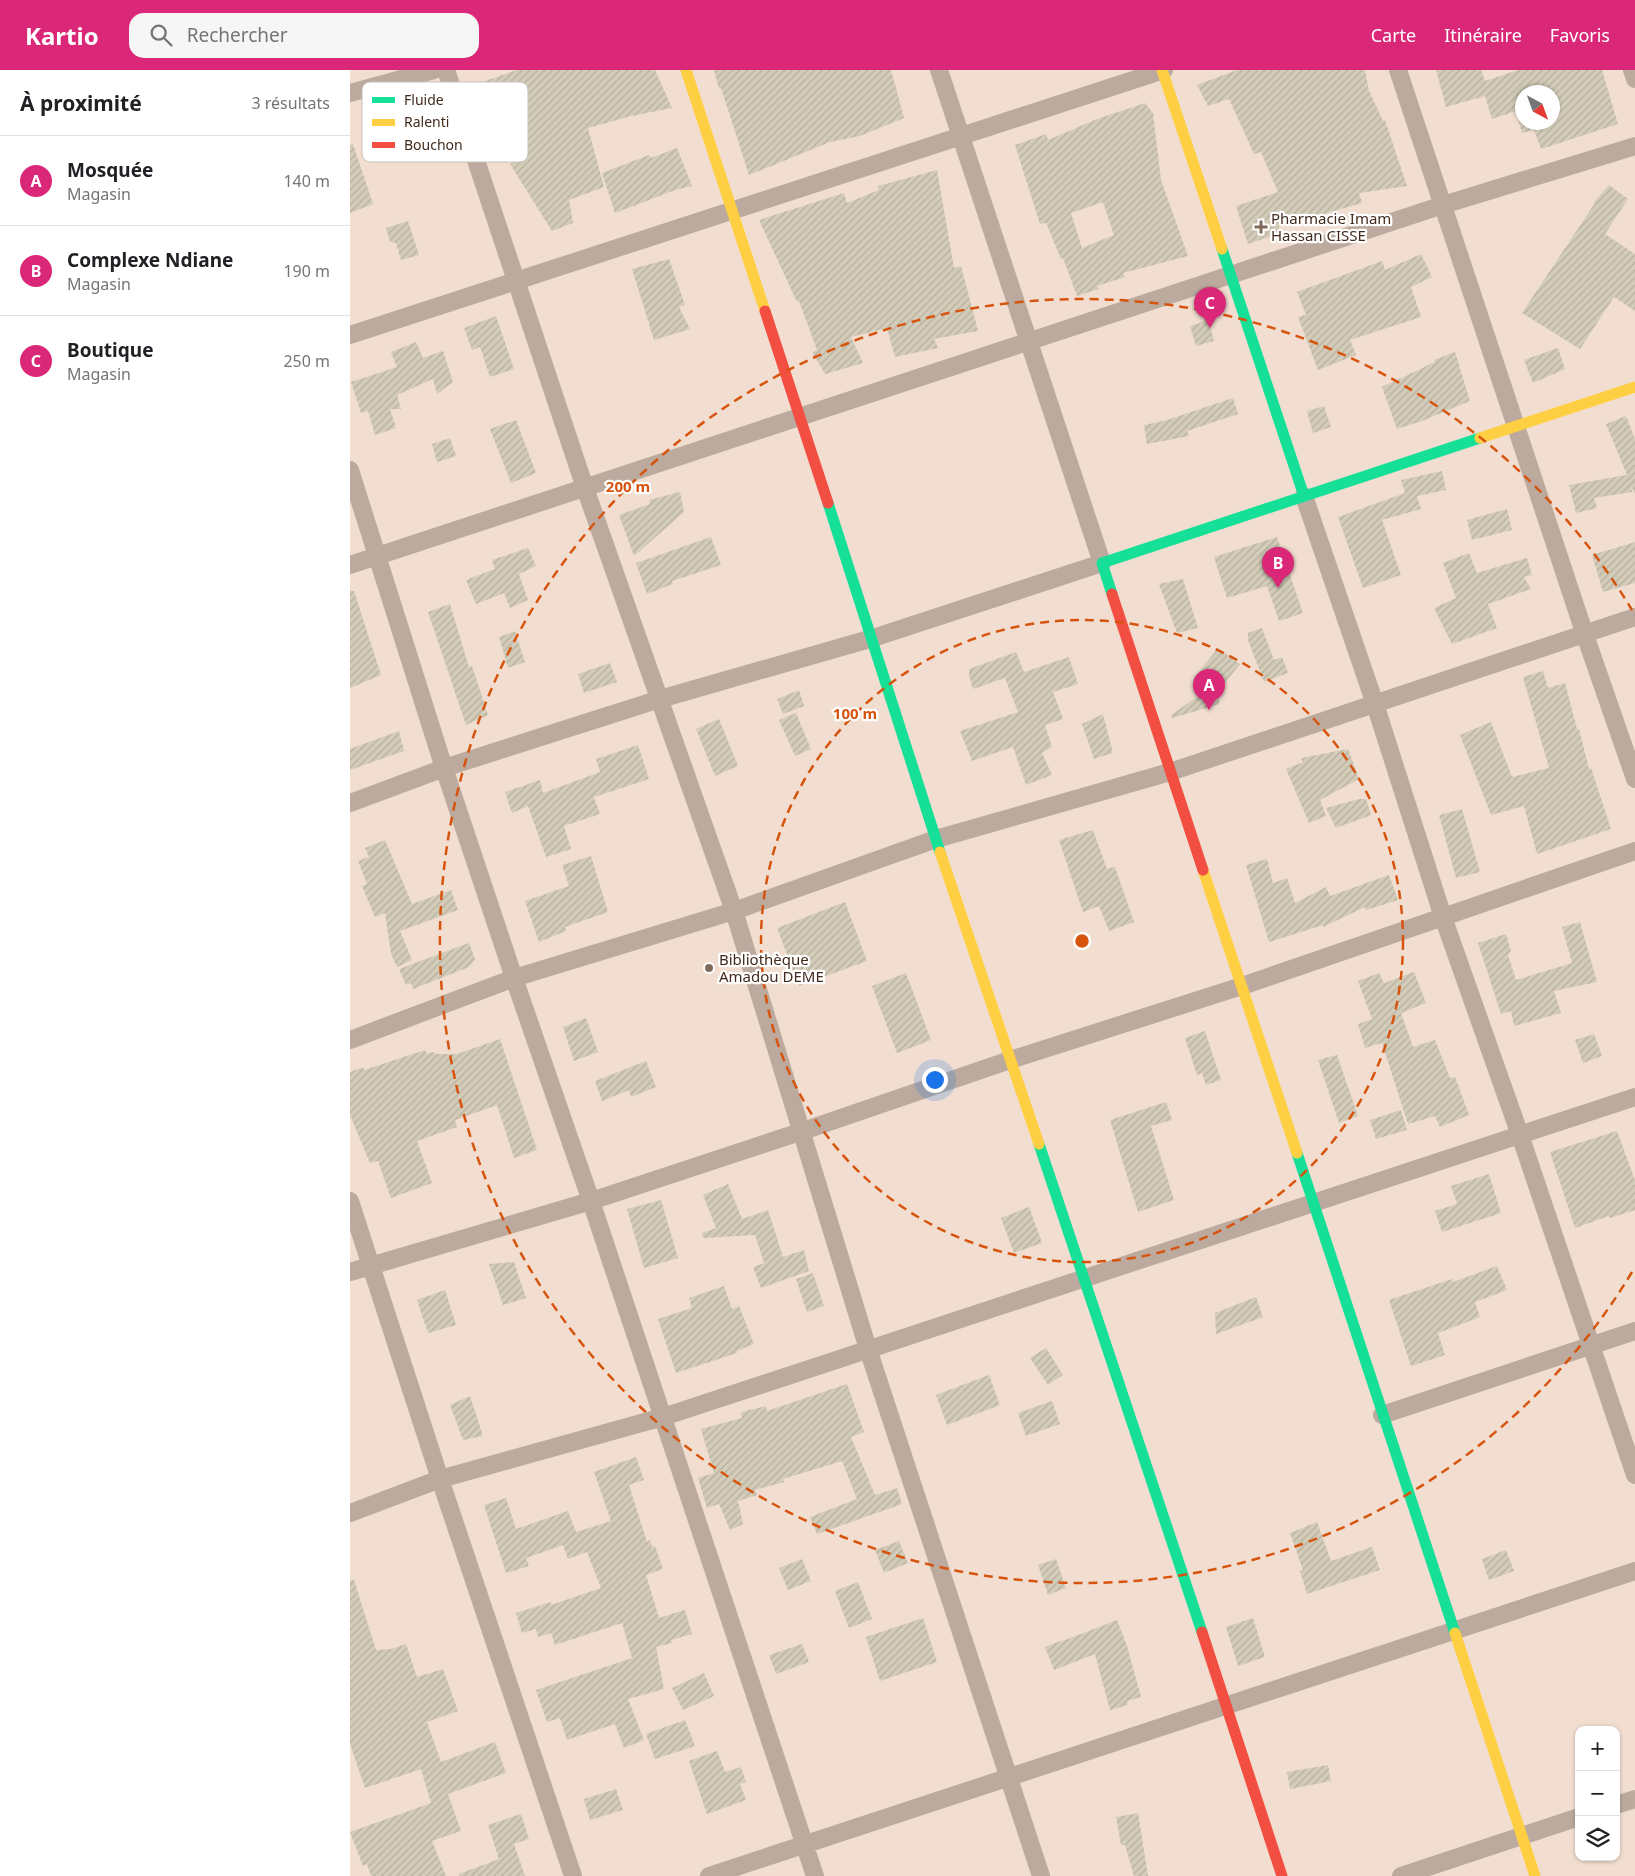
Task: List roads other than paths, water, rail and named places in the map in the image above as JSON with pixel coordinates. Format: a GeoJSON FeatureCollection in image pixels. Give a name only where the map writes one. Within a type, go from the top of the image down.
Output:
{"type":"FeatureCollection","features":[{"type":"Feature","properties":{"kind":"street"},"geometry":{"type":"LineString","coordinates":[[390,82],[434,70]]}},
{"type":"Feature","properties":{"kind":"street"},"geometry":{"type":"LineString","coordinates":[[446,70],[450,82]]}},
{"type":"Feature","properties":{"kind":"street"},"geometry":{"type":"LineString","coordinates":[[686,70],[873,638],[936,839],[1085,1278],[1282,1876]]}},
{"type":"Feature","properties":{"kind":"street"},"geometry":{"type":"LineString","coordinates":[[939,70],[1535,1876]]}},
{"type":"Feature","properties":{"kind":"street"},"geometry":{"type":"LineString","coordinates":[[350,335],[1163,70],[1375,704],[1443,917],[1520,1135],[1635,1475]]}},
{"type":"Feature","properties":{"kind":"street"},"geometry":{"type":"LineString","coordinates":[[1398,70],[1585,635],[1635,779]]}},
{"type":"Feature","properties":{"kind":"street"},"geometry":{"type":"LineString","coordinates":[[1632,70],[1635,79]]}},
{"type":"Feature","properties":{"kind":"street"},"geometry":{"type":"LineString","coordinates":[[350,565],[1443,205],[1635,146]]}},
{"type":"Feature","properties":{"kind":"street"},"geometry":{"type":"LineString","coordinates":[[478,162],[585,488],[734,911],[800,1132],[868,1349],[1041,1876]]}},
{"type":"Feature","properties":{"kind":"street"},"geometry":{"type":"LineString","coordinates":[[350,803],[444,768],[660,699],[873,638],[1635,386]]}},
{"type":"Feature","properties":{"kind":"street"},"geometry":{"type":"LineString","coordinates":[[350,470],[444,768],[591,1201],[815,1876]]}},
{"type":"Feature","properties":{"kind":"street"},"geometry":{"type":"LineString","coordinates":[[350,1040],[514,978],[734,911],[936,839],[1170,772],[1635,617]]}},
{"type":"Feature","properties":{"kind":"street"},"geometry":{"type":"LineString","coordinates":[[350,1272],[591,1201],[1010,1060],[1242,986],[1635,851]]}},
{"type":"Feature","properties":{"kind":"street"},"geometry":{"type":"LineString","coordinates":[[350,1513],[440,1479],[663,1417],[1635,1097]]}},
{"type":"Feature","properties":{"kind":"street"},"geometry":{"type":"LineString","coordinates":[[350,1201],[440,1479],[573,1876]]}},
{"type":"Feature","properties":{"kind":"street"},"geometry":{"type":"LineString","coordinates":[[1382,1415],[1635,1331]]}},
{"type":"Feature","properties":{"kind":"street"},"geometry":{"type":"LineString","coordinates":[[709,1876],[1635,1570]]}},
{"type":"Feature","properties":{"kind":"street"},"geometry":{"type":"LineString","coordinates":[[1620,1804],[1635,1799]]}},
{"type":"Feature","properties":{"kind":"street"},"geometry":{"type":"LineString","coordinates":[[1401,1876],[1575,1818]]}},
{"type":"Feature","properties":{"kind":"place","name":"Pharmacie Imam Hassan CISSE"},"geometry":{"type":"Point","coordinates":[1261,227]}},
{"type":"Feature","properties":{"kind":"place","name":"Boutique"},"geometry":{"type":"Point","coordinates":[1210,328]}},
{"type":"Feature","properties":{"kind":"place","name":"Complexe Ndiane"},"geometry":{"type":"Point","coordinates":[1278,588]}},
{"type":"Feature","properties":{"kind":"place","name":"Mosquée"},"geometry":{"type":"Point","coordinates":[1209,710]}},
{"type":"Feature","properties":{"kind":"place","name":"Bibliothèque Amadou DEME"},"geometry":{"type":"Point","coordinates":[709,968]}}]}
